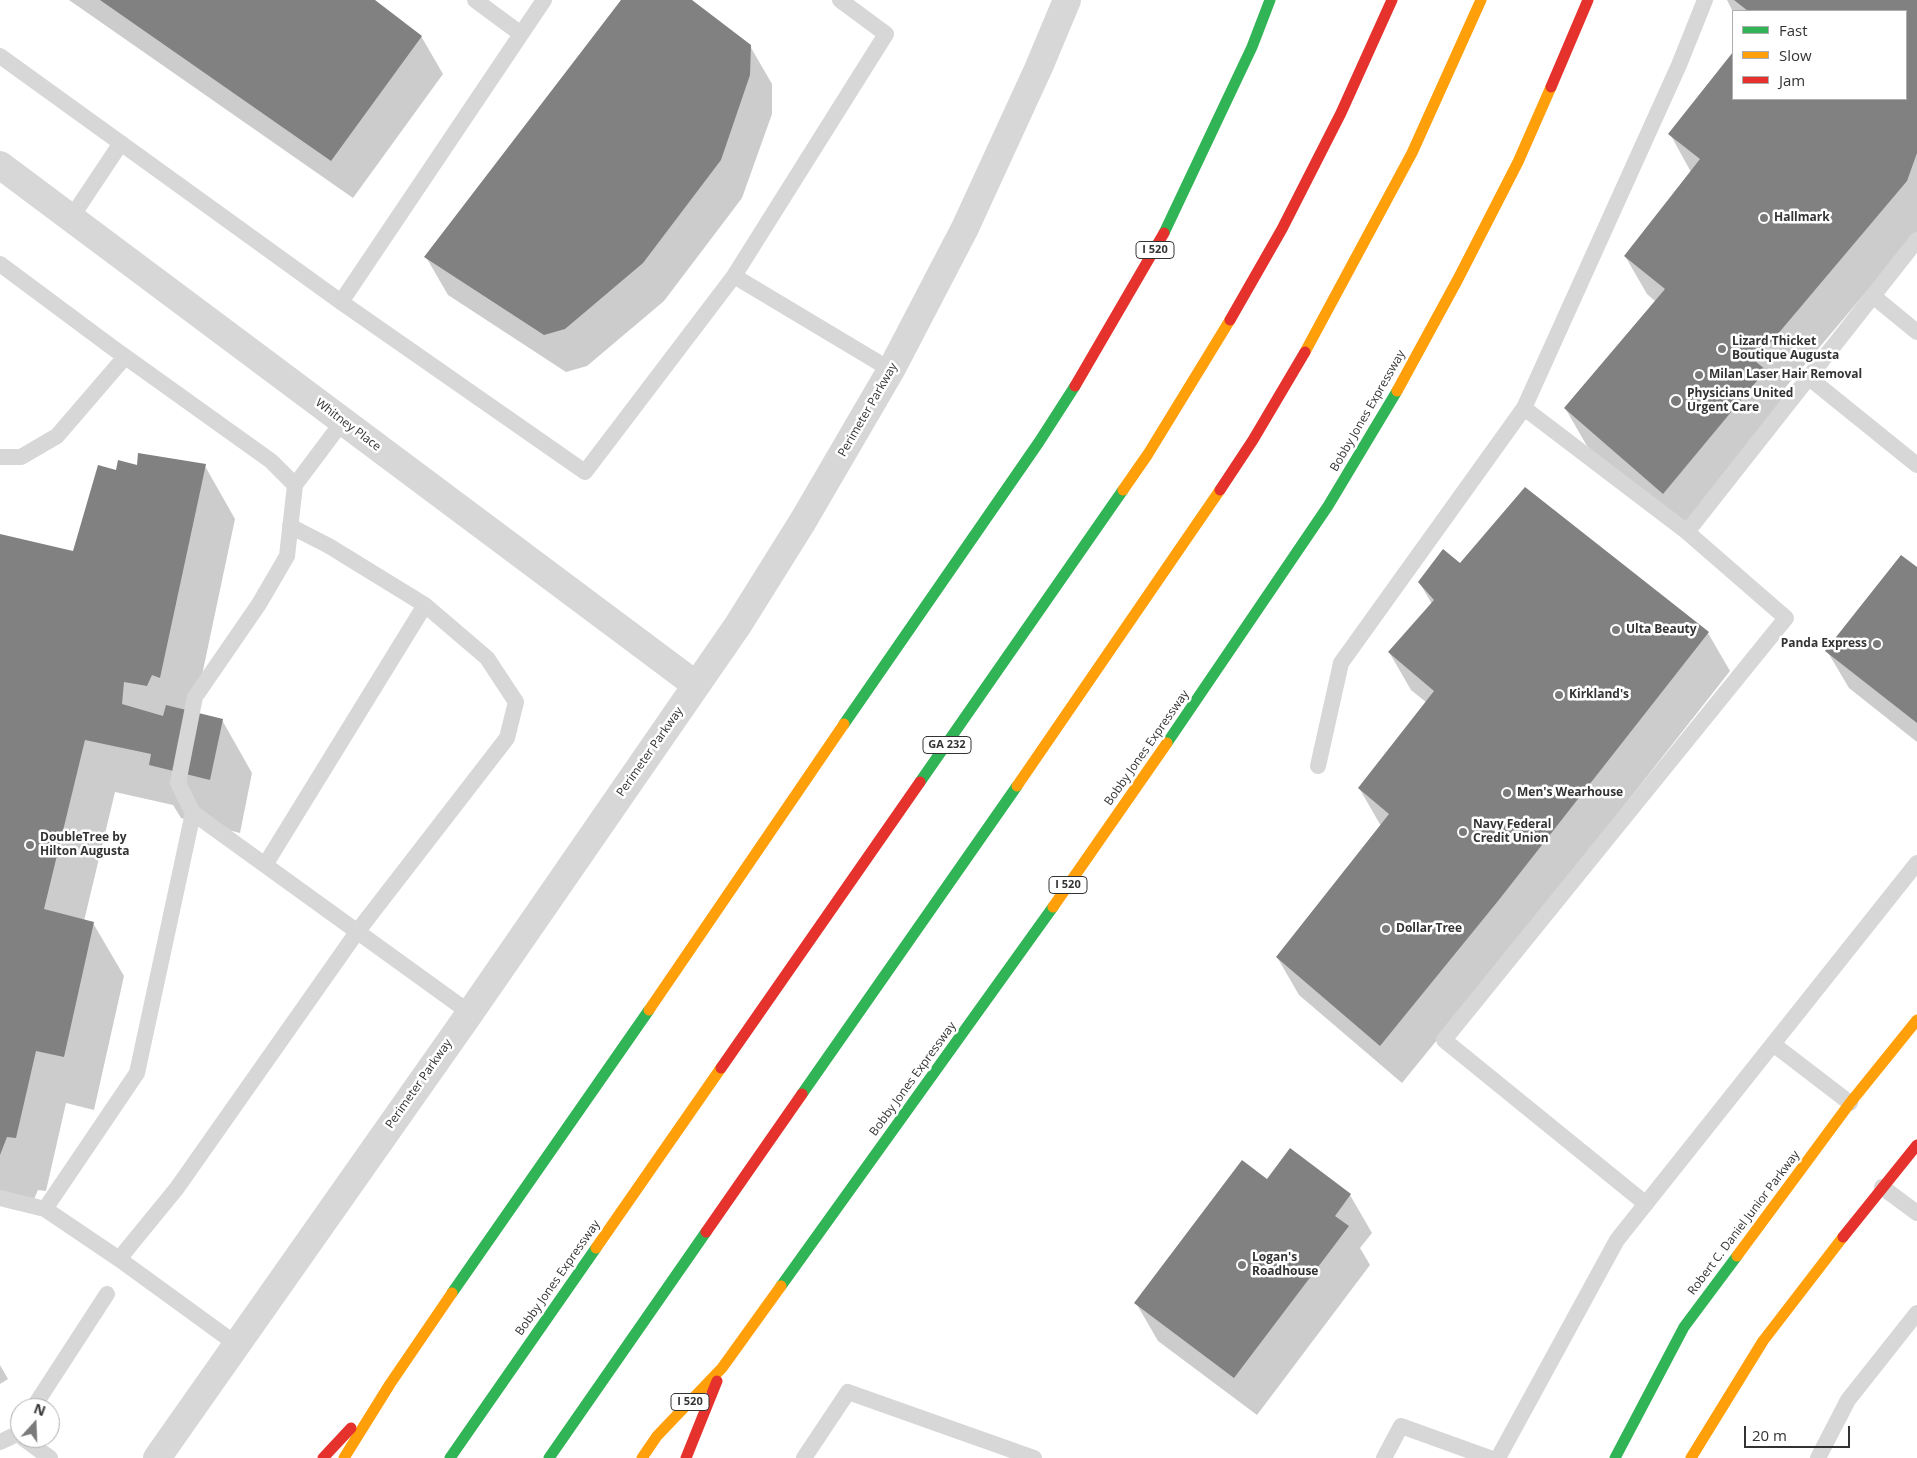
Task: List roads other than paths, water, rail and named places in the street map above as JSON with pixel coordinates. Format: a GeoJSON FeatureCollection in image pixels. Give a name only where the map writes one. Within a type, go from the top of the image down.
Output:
{"type":"FeatureCollection","features":[{"type":"Feature","properties":{"kind":"main road","name":"I 520"},"geometry":{"type":"LineString","coordinates":[[344,1458],[390,1384],[472,1263],[588,1100],[892,652],[1044,434],[1096,352],[1160,242],[1252,47],[1270,0]]}},
{"type":"Feature","properties":{"kind":"main road","name":"Bobby Jones Expressway"},"geometry":{"type":"LineString","coordinates":[[450,1458],[1148,454],[1216,345],[1282,230],[1341,113],[1392,0]]}},
{"type":"Feature","properties":{"kind":"main road"},"geometry":{"type":"LineString","coordinates":[[549,1458],[1143,605],[1253,440],[1321,325],[1412,153],[1481,0]]}},
{"type":"Feature","properties":{"kind":"main road","name":"Bobby Jones Expressway"},"geometry":{"type":"LineString","coordinates":[[642,1458],[657,1436],[722,1368],[1039,927],[1222,665],[1328,506],[1397,390],[1458,279],[1518,162],[1588,0]]}},
{"type":"Feature","properties":{"kind":"main road","name":"Robert C. Daniel Junior Parkway"},"geometry":{"type":"LineString","coordinates":[[1615,1458],[1684,1327],[1850,1103],[1917,1020]]}},
{"type":"Feature","properties":{"kind":"main road"},"geometry":{"type":"LineString","coordinates":[[1691,1458],[1764,1341],[1882,1187],[1917,1145]]}},
{"type":"Feature","properties":{"kind":"main road"},"geometry":{"type":"LineString","coordinates":[[686,1458],[722,1368]]}},
{"type":"Feature","properties":{"kind":"main road"},"geometry":{"type":"LineString","coordinates":[[323,1458],[390,1384]]}},
{"type":"Feature","properties":{"kind":"street","name":"Perimeter Parkway"},"geometry":{"type":"LineString","coordinates":[[157,1458],[470,1013],[738,624],[804,521],[891,370],[965,228],[1040,66],[1063,2]]}},
{"type":"Feature","properties":{"kind":"street","name":"Whitney Place"},"geometry":{"type":"LineString","coordinates":[[0,166],[696,685]]}},
{"type":"Feature","properties":{"kind":"lane"},"geometry":{"type":"LineString","coordinates":[[475,0],[521,34]]}},
{"type":"Feature","properties":{"kind":"lane"},"geometry":{"type":"LineString","coordinates":[[341,302],[544,0]]}},
{"type":"Feature","properties":{"kind":"lane"},"geometry":{"type":"LineString","coordinates":[[0,56],[341,302],[585,472],[734,276],[886,34],[840,0]]}},
{"type":"Feature","properties":{"kind":"lane"},"geometry":{"type":"LineString","coordinates":[[1318,766],[1341,663],[1524,408],[1678,65],[1705,0]]}},
{"type":"Feature","properties":{"kind":"lane"},"geometry":{"type":"LineString","coordinates":[[71,218],[121,143]]}},
{"type":"Feature","properties":{"kind":"lane"},"geometry":{"type":"LineString","coordinates":[[1687,532],[1917,240]]}},
{"type":"Feature","properties":{"kind":"lane"},"geometry":{"type":"LineString","coordinates":[[0,264],[270,461],[295,485]]}},
{"type":"Feature","properties":{"kind":"lane"},"geometry":{"type":"LineString","coordinates":[[734,276],[891,370]]}},
{"type":"Feature","properties":{"kind":"lane"},"geometry":{"type":"LineString","coordinates":[[1873,296],[1917,332]]}},
{"type":"Feature","properties":{"kind":"lane"},"geometry":{"type":"LineString","coordinates":[[0,457],[21,457],[56,436],[125,357]]}},
{"type":"Feature","properties":{"kind":"lane"},"geometry":{"type":"LineString","coordinates":[[1808,378],[1917,465]]}},
{"type":"Feature","properties":{"kind":"lane"},"geometry":{"type":"LineString","coordinates":[[1524,408],[1687,532],[1786,618],[1444,1040],[1646,1204]]}},
{"type":"Feature","properties":{"kind":"lane"},"geometry":{"type":"LineString","coordinates":[[343,421],[295,485],[287,556],[259,604],[195,697],[178,783],[193,813],[470,1013]]}},
{"type":"Feature","properties":{"kind":"lane"},"geometry":{"type":"LineString","coordinates":[[119,1259],[177,1188],[357,932],[507,738],[516,702],[487,658],[425,606],[329,546],[290,526]]}},
{"type":"Feature","properties":{"kind":"lane"},"geometry":{"type":"LineString","coordinates":[[265,865],[425,606]]}},
{"type":"Feature","properties":{"kind":"lane"},"geometry":{"type":"LineString","coordinates":[[45,1209],[137,1073],[193,813]]}},
{"type":"Feature","properties":{"kind":"lane"},"geometry":{"type":"LineString","coordinates":[[1498,1458],[1617,1240],[1917,863]]}},
{"type":"Feature","properties":{"kind":"lane"},"geometry":{"type":"LineString","coordinates":[[1773,1044],[1850,1103]]}},
{"type":"Feature","properties":{"kind":"lane"},"geometry":{"type":"LineString","coordinates":[[1882,1187],[1917,1213]]}},
{"type":"Feature","properties":{"kind":"lane"},"geometry":{"type":"LineString","coordinates":[[0,1198],[45,1209],[119,1259],[236,1344]]}},
{"type":"Feature","properties":{"kind":"lane"},"geometry":{"type":"LineString","coordinates":[[40,1398],[107,1294]]}},
{"type":"Feature","properties":{"kind":"lane"},"geometry":{"type":"LineString","coordinates":[[1818,1458],[1848,1400],[1917,1313]]}},
{"type":"Feature","properties":{"kind":"lane"},"geometry":{"type":"LineString","coordinates":[[804,1458],[848,1392],[1034,1458]]}},
{"type":"Feature","properties":{"kind":"lane"},"geometry":{"type":"LineString","coordinates":[[1384,1458],[1401,1426],[1490,1458]]}},
{"type":"Feature","properties":{"kind":"lane"},"geometry":{"type":"LineString","coordinates":[[38,1448],[50,1458]]}},
{"type":"Feature","properties":{"kind":"place","name":"Hallmark"},"geometry":{"type":"Point","coordinates":[1764,218]}},
{"type":"Feature","properties":{"kind":"place","name":"Lizard Thicket Boutique Augusta"},"geometry":{"type":"Point","coordinates":[1722,349]}},
{"type":"Feature","properties":{"kind":"place","name":"Milan Laser Hair Removal"},"geometry":{"type":"Point","coordinates":[1699,375]}},
{"type":"Feature","properties":{"kind":"place","name":"Physicians United Urgent Care"},"geometry":{"type":"Point","coordinates":[1676,401]}},
{"type":"Feature","properties":{"kind":"place","name":"Ulta Beauty"},"geometry":{"type":"Point","coordinates":[1616,630]}},
{"type":"Feature","properties":{"kind":"place","name":"Panda Express"},"geometry":{"type":"Point","coordinates":[1877,644]}},
{"type":"Feature","properties":{"kind":"place","name":"Kirkland's"},"geometry":{"type":"Point","coordinates":[1559,695]}},
{"type":"Feature","properties":{"kind":"place","name":"Men's Wearhouse"},"geometry":{"type":"Point","coordinates":[1507,793]}},
{"type":"Feature","properties":{"kind":"place","name":"Navy Federal Credit Union"},"geometry":{"type":"Point","coordinates":[1463,832]}},
{"type":"Feature","properties":{"kind":"place","name":"DoubleTree by Hilton Augusta"},"geometry":{"type":"Point","coordinates":[30,845]}},
{"type":"Feature","properties":{"kind":"place","name":"Dollar Tree"},"geometry":{"type":"Point","coordinates":[1386,929]}},
{"type":"Feature","properties":{"kind":"place","name":"Logan's Roadhouse"},"geometry":{"type":"Point","coordinates":[1242,1265]}}]}
